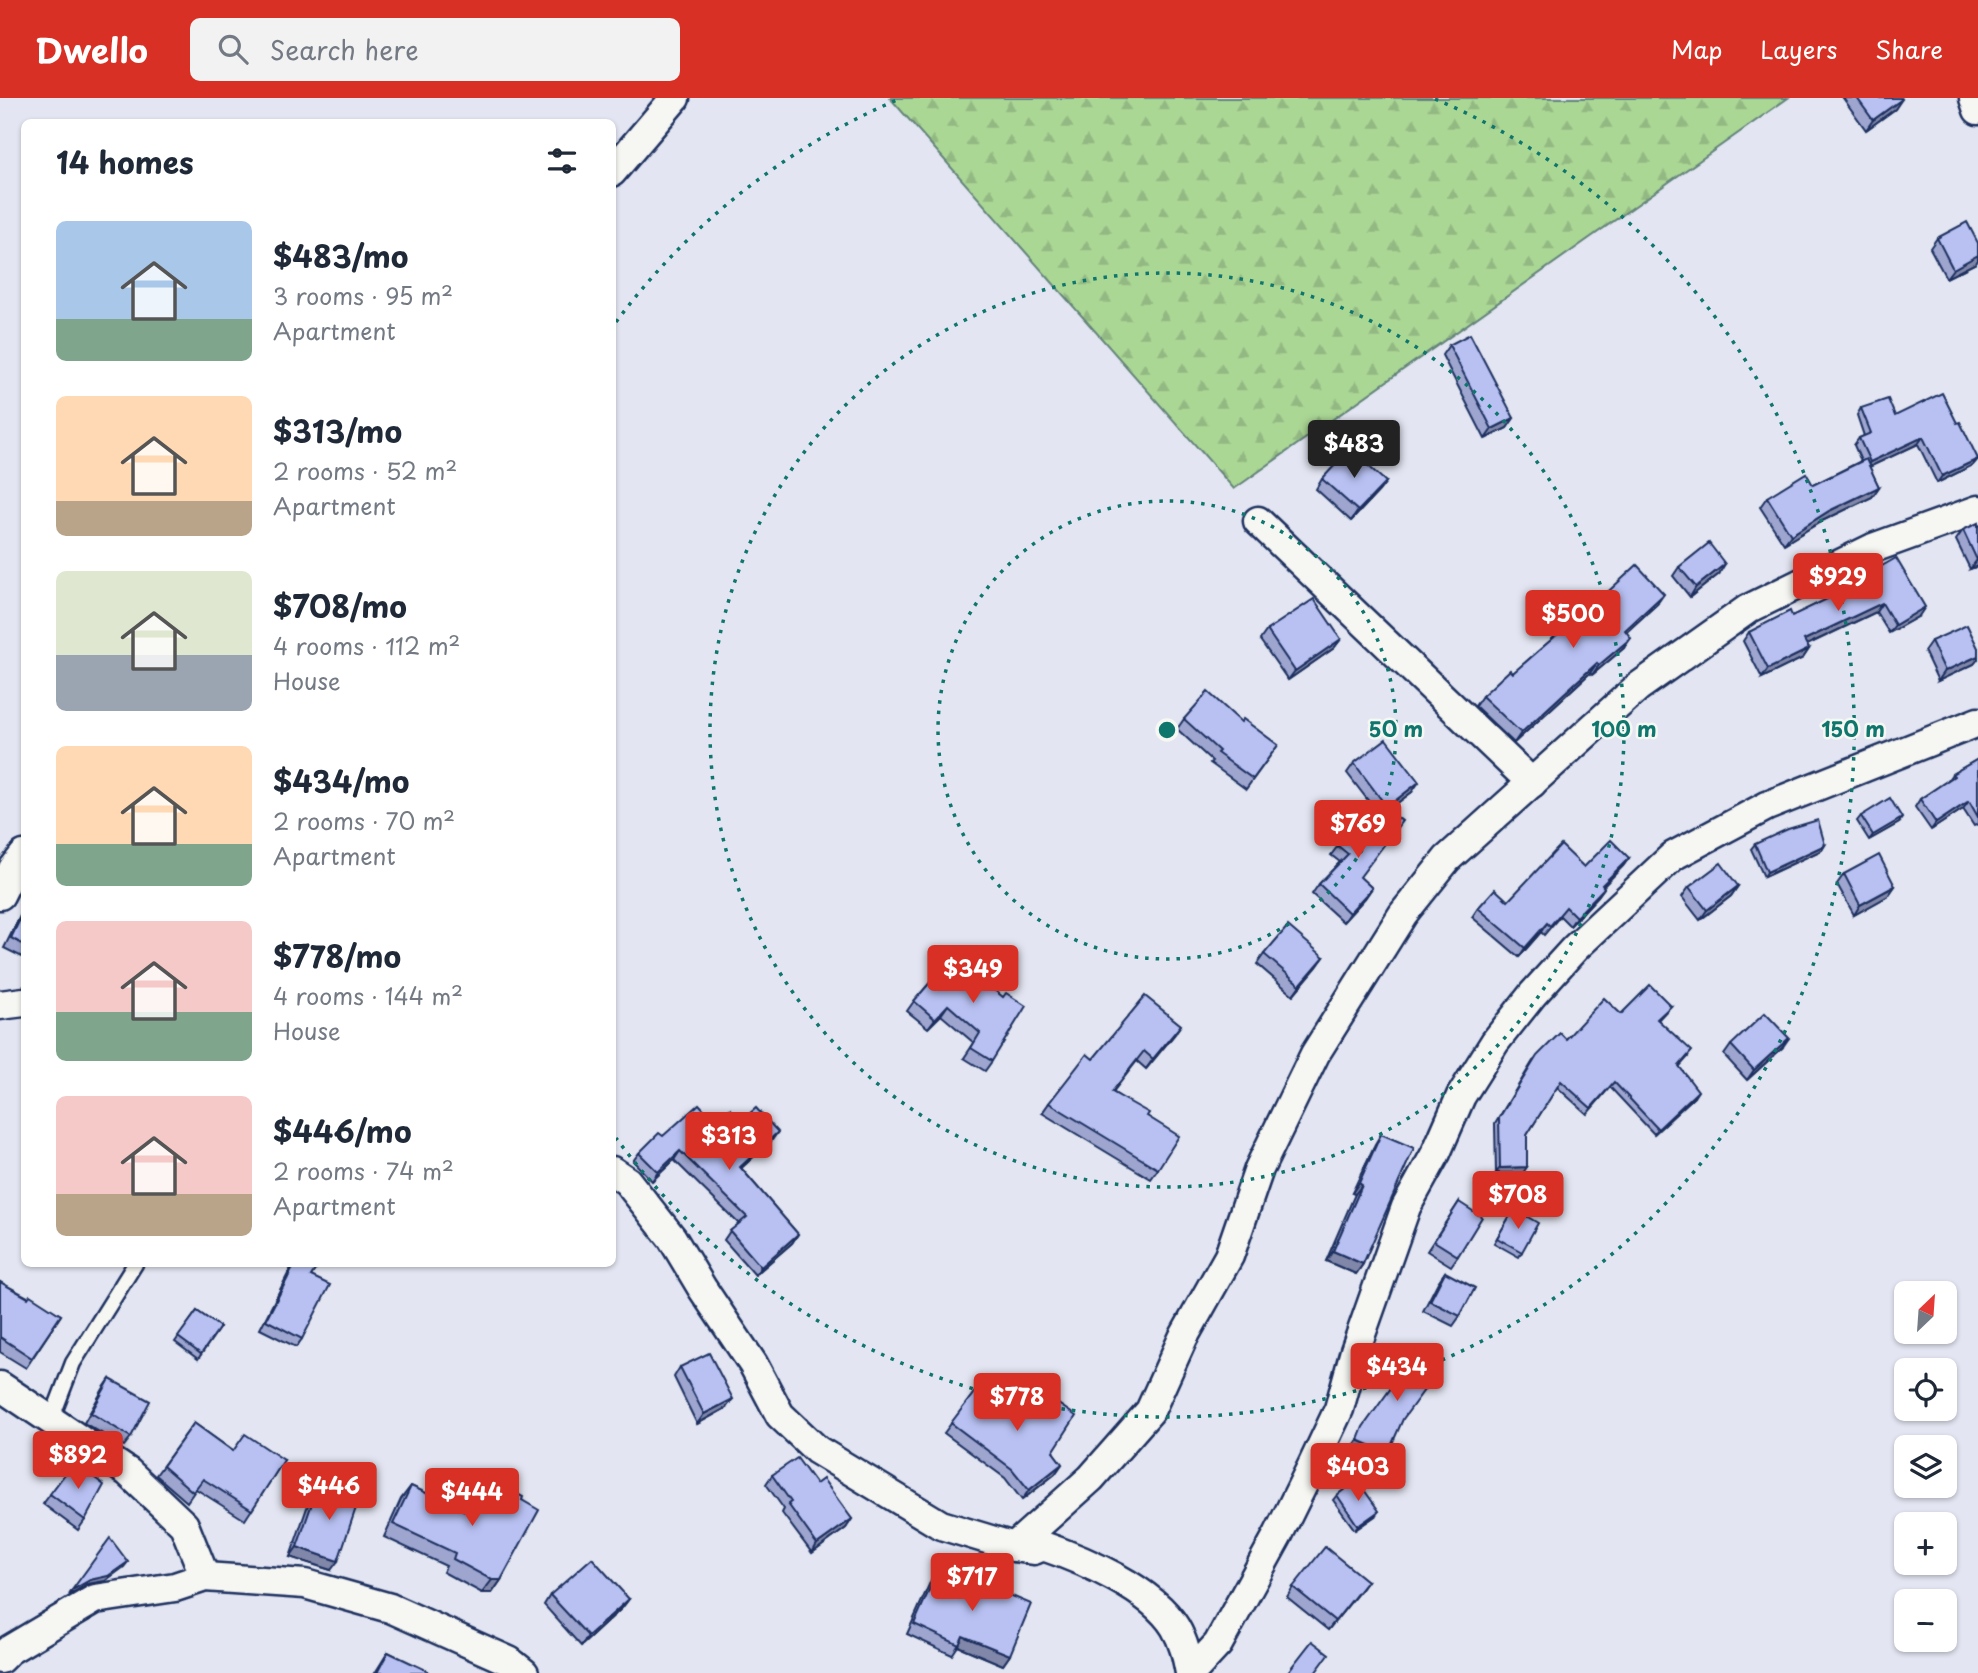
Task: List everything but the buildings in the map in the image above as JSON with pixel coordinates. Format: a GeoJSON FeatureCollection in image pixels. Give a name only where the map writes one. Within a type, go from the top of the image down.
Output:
{"type":"FeatureCollection","features":[{"type":"Feature","properties":{"kind":"street"},"geometry":{"type":"LineString","coordinates":[[616,167],[675,98]]}},
{"type":"Feature","properties":{"kind":"street"},"geometry":{"type":"LineString","coordinates":[[1973,98],[1978,110]]}},
{"type":"Feature","properties":{"kind":"street"},"geometry":{"type":"LineString","coordinates":[[1014,1547],[1091,1478],[1150,1411],[1183,1338],[1229,1256],[1259,1169],[1315,1054],[1403,914],[1447,859],[1638,687],[1748,609],[1873,548],[1978,510]]}},
{"type":"Feature","properties":{"kind":"street"},"geometry":{"type":"LineString","coordinates":[[1258,521],[1532,783]]}},
{"type":"Feature","properties":{"kind":"street"},"geometry":{"type":"LineString","coordinates":[[1191,1673],[1218,1644],[1278,1535],[1334,1420],[1355,1351],[1406,1207],[1436,1153],[1461,1096],[1495,1042],[1533,994],[1575,948],[1673,856],[1768,806],[1978,722]]}},
{"type":"Feature","properties":{"kind":"street"},"geometry":{"type":"LineString","coordinates":[[0,895],[21,859]]}},
{"type":"Feature","properties":{"kind":"street"},"geometry":{"type":"LineString","coordinates":[[0,1005],[21,1002]]}},
{"type":"Feature","properties":{"kind":"street"},"geometry":{"type":"LineString","coordinates":[[616,1174],[627,1181],[672,1238],[702,1289],[753,1364],[780,1415],[817,1450],[941,1525],[1014,1547],[1034,1550],[1043,1546],[1108,1574],[1148,1598],[1174,1625],[1185,1648],[1191,1673]]}},
{"type":"Feature","properties":{"kind":"street"},"geometry":{"type":"LineString","coordinates":[[0,1386],[128,1472],[184,1525],[205,1577]]}},
{"type":"Feature","properties":{"kind":"street"},"geometry":{"type":"LineString","coordinates":[[0,1659],[9,1650],[95,1599],[175,1587],[205,1577],[305,1584],[390,1608],[513,1668]]}},
{"type":"Feature","properties":{"kind":"lane"},"geometry":{"type":"LineString","coordinates":[[51,1420],[73,1363],[133,1267]]}},
{"type":"Feature","properties":{"kind":"green space"},"geometry":{"type":"Polygon","coordinates":[[[890,98],[1788,98],[1234,489],[890,98]]]}}]}
